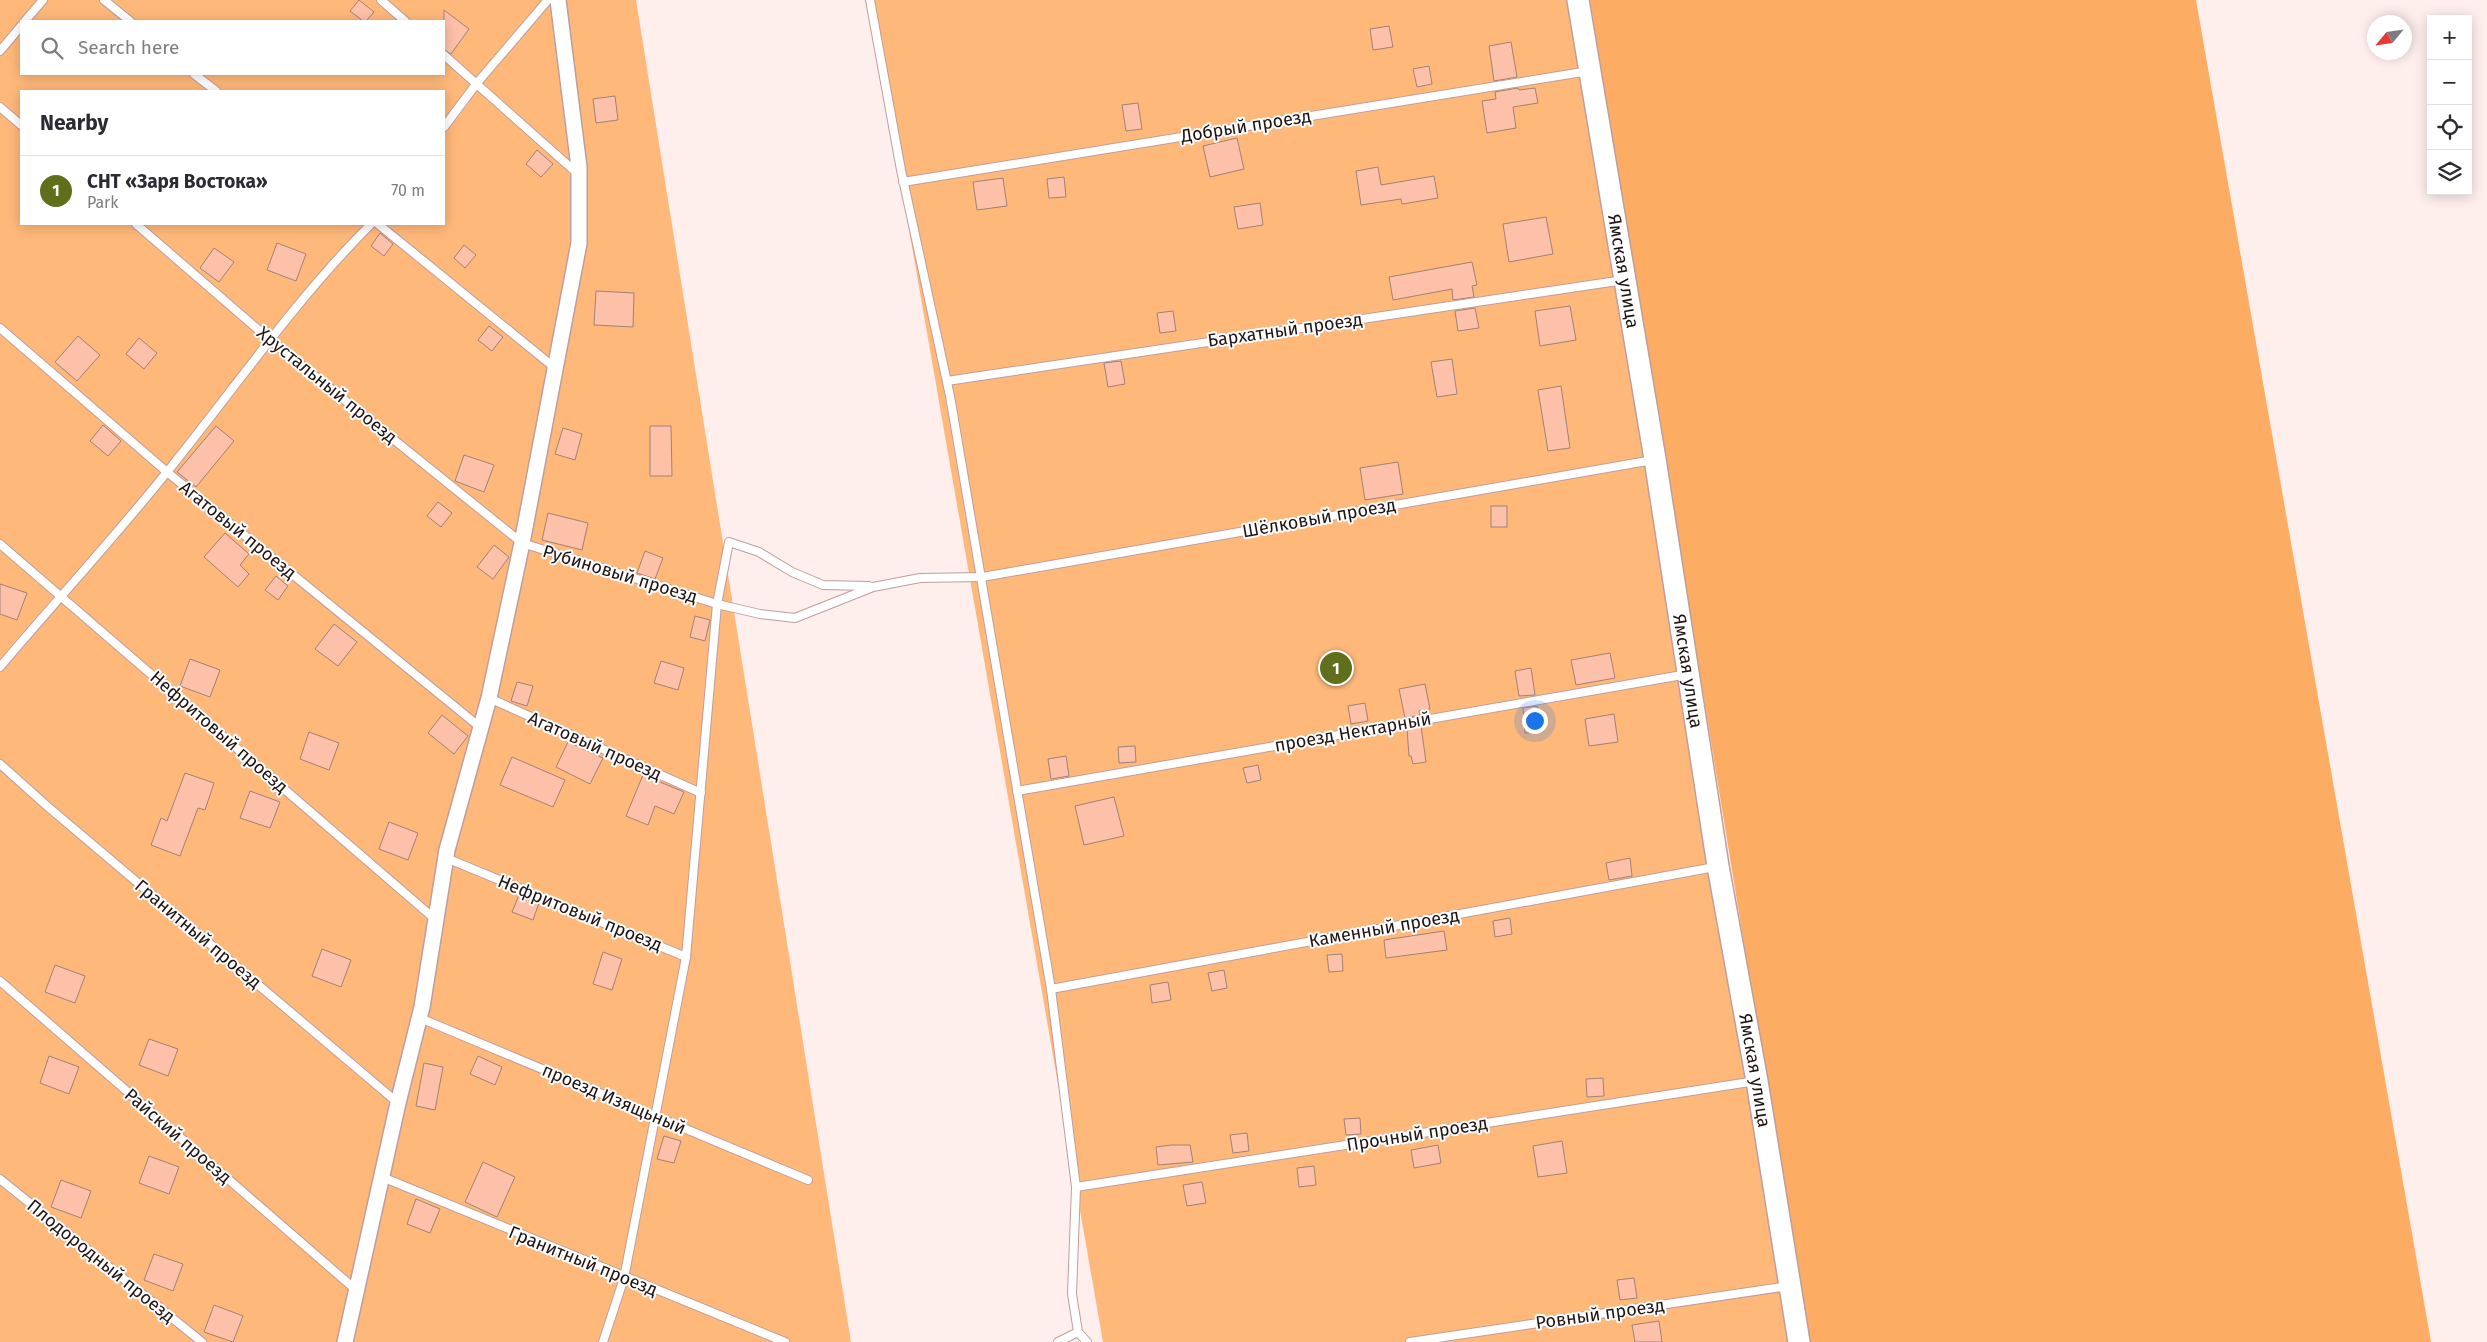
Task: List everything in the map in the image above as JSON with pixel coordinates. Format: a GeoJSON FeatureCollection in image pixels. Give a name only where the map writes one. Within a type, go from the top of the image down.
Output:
{"type":"FeatureCollection","features":[{"type":"Feature","properties":{"kind":"street"},"geometry":{"type":"LineString","coordinates":[[347,1341],[356,1290],[398,1103],[420,1018],[438,921],[446,858],[489,698],[522,543],[579,243],[579,176],[558,0]]}},
{"type":"Feature","properties":{"kind":"street","name":"Ямская улица"},"geometry":{"type":"LineString","coordinates":[[1578,0],[1655,459],[1718,866],[1757,1081],[1799,1342]]}},
{"type":"Feature","properties":{"kind":"lane"},"geometry":{"type":"LineString","coordinates":[[26,20],[43,0]]}},
{"type":"Feature","properties":{"kind":"lane"},"geometry":{"type":"LineString","coordinates":[[104,0],[129,20]]}},
{"type":"Feature","properties":{"kind":"lane"},"geometry":{"type":"LineString","coordinates":[[380,0],[404,20]]}},
{"type":"Feature","properties":{"kind":"lane"},"geometry":{"type":"LineString","coordinates":[[445,126],[477,83],[548,0]]}},
{"type":"Feature","properties":{"kind":"lane"},"geometry":{"type":"LineString","coordinates":[[870,0],[903,182],[946,381],[982,577],[1051,989],[1076,1187],[1072,1294],[1078,1332],[1086,1342]]}},
{"type":"Feature","properties":{"kind":"lane"},"geometry":{"type":"LineString","coordinates":[[0,51],[20,27]]}},
{"type":"Feature","properties":{"kind":"lane"},"geometry":{"type":"LineString","coordinates":[[445,56],[579,176]]}},
{"type":"Feature","properties":{"kind":"lane","name":"Добрый проезд"},"geometry":{"type":"LineString","coordinates":[[903,182],[1589,71]]}},
{"type":"Feature","properties":{"kind":"lane"},"geometry":{"type":"LineString","coordinates":[[195,75],[215,90]]}},
{"type":"Feature","properties":{"kind":"lane"},"geometry":{"type":"LineString","coordinates":[[0,107],[20,124]]}},
{"type":"Feature","properties":{"kind":"lane","name":"Хрустальный проезд"},"geometry":{"type":"LineString","coordinates":[[137,225],[269,338],[522,543]]}},
{"type":"Feature","properties":{"kind":"lane"},"geometry":{"type":"LineString","coordinates":[[0,667],[167,472],[269,338],[334,261],[370,225]]}},
{"type":"Feature","properties":{"kind":"lane"},"geometry":{"type":"LineString","coordinates":[[379,225],[555,368]]}},
{"type":"Feature","properties":{"kind":"lane","name":"Бархатный проезд"},"geometry":{"type":"LineString","coordinates":[[946,381],[1624,280]]}},
{"type":"Feature","properties":{"kind":"lane","name":"Агатовый проезд"},"geometry":{"type":"LineString","coordinates":[[0,328],[167,472],[481,728]]}},
{"type":"Feature","properties":{"kind":"lane","name":"Шёлковый проезд"},"geometry":{"type":"LineString","coordinates":[[873,587],[920,578],[982,577],[1655,459]]}},
{"type":"Feature","properties":{"kind":"lane"},"geometry":{"type":"LineString","coordinates":[[603,1342],[624,1278],[686,957],[717,604],[730,542],[760,552],[792,572],[823,585],[873,587]]}},
{"type":"Feature","properties":{"kind":"lane","name":"Рубиновый проезд"},"geometry":{"type":"LineString","coordinates":[[522,543],[717,604],[760,614],[795,618],[873,587]]}},
{"type":"Feature","properties":{"kind":"lane","name":"Нефритовый проезд"},"geometry":{"type":"LineString","coordinates":[[0,544],[438,921]]}},
{"type":"Feature","properties":{"kind":"lane","name":"проезд Нектарный"},"geometry":{"type":"LineString","coordinates":[[1017,790],[1688,674]]}},
{"type":"Feature","properties":{"kind":"lane","name":"Агатовый проезд"},"geometry":{"type":"LineString","coordinates":[[489,698],[701,793]]}},
{"type":"Feature","properties":{"kind":"lane","name":"Гранитный проезд"},"geometry":{"type":"LineString","coordinates":[[0,764],[55,813],[398,1103]]}},
{"type":"Feature","properties":{"kind":"lane","name":"Нефритовый проезд"},"geometry":{"type":"LineString","coordinates":[[446,858],[686,957]]}},
{"type":"Feature","properties":{"kind":"lane","name":"Каменный проезд"},"geometry":{"type":"LineString","coordinates":[[1051,989],[1718,866]]}},
{"type":"Feature","properties":{"kind":"lane","name":"Райский проезд"},"geometry":{"type":"LineString","coordinates":[[0,982],[356,1290]]}},
{"type":"Feature","properties":{"kind":"lane","name":"проезд Изящьный"},"geometry":{"type":"LineString","coordinates":[[420,1018],[808,1180]]}},
{"type":"Feature","properties":{"kind":"lane","name":"Прочный проезд"},"geometry":{"type":"LineString","coordinates":[[1076,1187],[1757,1081]]}},
{"type":"Feature","properties":{"kind":"lane","name":"Гранитный проезд"},"geometry":{"type":"LineString","coordinates":[[382,1177],[624,1278],[785,1342]]}},
{"type":"Feature","properties":{"kind":"lane","name":"Плодородный проезд"},"geometry":{"type":"LineString","coordinates":[[0,1179],[202,1342]]}},
{"type":"Feature","properties":{"kind":"lane","name":"Ровный проезд"},"geometry":{"type":"LineString","coordinates":[[1410,1342],[1790,1286]]}},
{"type":"Feature","properties":{"kind":"lane"},"geometry":{"type":"LineString","coordinates":[[1058,1342],[1078,1332]]}},
{"type":"Feature","properties":{"kind":"shaded area"},"geometry":{"type":"Polygon","coordinates":[[[0,0],[636,0],[851,1342],[0,1342],[0,0]]]}},
{"type":"Feature","properties":{"kind":"shaded area"},"geometry":{"type":"Polygon","coordinates":[[[869,0],[1578,0],[1799,1342],[1103,1342],[869,0]]]}},
{"type":"Feature","properties":{"kind":"shaded area"},"geometry":{"type":"Polygon","coordinates":[[[1590,0],[2196,0],[2431,1342],[1809,1342],[1590,0]]]}},
{"type":"Feature","properties":{"kind":"building"},"geometry":{"type":"Polygon","coordinates":[[[359,0],[374,12],[367,20],[362,20],[350,11],[359,0]]]}},
{"type":"Feature","properties":{"kind":"building"},"geometry":{"type":"Polygon","coordinates":[[[444,10],[469,29],[451,54],[445,51],[444,10]]]}},
{"type":"Feature","properties":{"kind":"building"},"geometry":{"type":"Polygon","coordinates":[[[1389,26],[1393,47],[1373,50],[1370,29],[1389,26]]]}},
{"type":"Feature","properties":{"kind":"building"},"geometry":{"type":"Polygon","coordinates":[[[1511,42],[1517,77],[1494,81],[1489,46],[1511,42]]]}},
{"type":"Feature","properties":{"kind":"building"},"geometry":{"type":"Polygon","coordinates":[[[1429,66],[1432,84],[1417,87],[1413,69],[1429,66]]]}},
{"type":"Feature","properties":{"kind":"building"},"geometry":{"type":"Polygon","coordinates":[[[1518,88],[1519,90],[1535,88],[1538,103],[1513,107],[1516,128],[1487,133],[1482,101],[1496,99],[1495,92],[1518,88]]]}},
{"type":"Feature","properties":{"kind":"building"},"geometry":{"type":"Polygon","coordinates":[[[615,96],[618,120],[596,123],[593,99],[615,96]]]}},
{"type":"Feature","properties":{"kind":"building"},"geometry":{"type":"Polygon","coordinates":[[[1138,103],[1142,129],[1126,131],[1122,105],[1138,103]]]}},
{"type":"Feature","properties":{"kind":"building"},"geometry":{"type":"Polygon","coordinates":[[[1237,138],[1244,169],[1210,177],[1203,146],[1237,138]]]}},
{"type":"Feature","properties":{"kind":"building"},"geometry":{"type":"Polygon","coordinates":[[[537,150],[553,164],[541,177],[526,164],[537,150]]]}},
{"type":"Feature","properties":{"kind":"building"},"geometry":{"type":"Polygon","coordinates":[[[1378,167],[1381,185],[1434,176],[1438,198],[1402,204],[1401,199],[1361,205],[1356,171],[1378,167]]]}},
{"type":"Feature","properties":{"kind":"building"},"geometry":{"type":"Polygon","coordinates":[[[1064,177],[1066,197],[1049,198],[1047,179],[1064,177]]]}},
{"type":"Feature","properties":{"kind":"building"},"geometry":{"type":"Polygon","coordinates":[[[1003,178],[1007,206],[977,210],[973,182],[1003,178]]]}},
{"type":"Feature","properties":{"kind":"building"},"geometry":{"type":"Polygon","coordinates":[[[1260,203],[1263,225],[1238,229],[1234,207],[1260,203]]]}},
{"type":"Feature","properties":{"kind":"building"},"geometry":{"type":"Polygon","coordinates":[[[1546,217],[1553,254],[1509,262],[1503,224],[1546,217]]]}},
{"type":"Feature","properties":{"kind":"building"},"geometry":{"type":"Polygon","coordinates":[[[380,233],[393,244],[384,256],[371,246],[380,233]]]}},
{"type":"Feature","properties":{"kind":"building"},"geometry":{"type":"Polygon","coordinates":[[[277,243],[306,254],[296,281],[267,270],[277,243]]]}},
{"type":"Feature","properties":{"kind":"building"},"geometry":{"type":"Polygon","coordinates":[[[464,245],[476,255],[465,268],[454,258],[464,245]]]}},
{"type":"Feature","properties":{"kind":"building"},"geometry":{"type":"Polygon","coordinates":[[[214,248],[234,262],[219,282],[200,268],[214,248]]]}},
{"type":"Feature","properties":{"kind":"building"},"geometry":{"type":"Polygon","coordinates":[[[1472,262],[1477,285],[1472,286],[1474,297],[1453,300],[1452,289],[1393,300],[1389,277],[1472,262]]]}},
{"type":"Feature","properties":{"kind":"building"},"geometry":{"type":"Polygon","coordinates":[[[596,291],[634,293],[633,327],[594,325],[596,291]]]}},
{"type":"Feature","properties":{"kind":"building"},"geometry":{"type":"Polygon","coordinates":[[[1570,306],[1576,340],[1540,346],[1535,311],[1570,306]]]}},
{"type":"Feature","properties":{"kind":"building"},"geometry":{"type":"Polygon","coordinates":[[[1475,308],[1479,328],[1458,331],[1455,311],[1475,308]]]}},
{"type":"Feature","properties":{"kind":"building"},"geometry":{"type":"Polygon","coordinates":[[[1173,311],[1176,331],[1160,333],[1157,313],[1173,311]]]}},
{"type":"Feature","properties":{"kind":"building"},"geometry":{"type":"Polygon","coordinates":[[[489,326],[503,337],[492,351],[478,340],[489,326]]]}},
{"type":"Feature","properties":{"kind":"building"},"geometry":{"type":"Polygon","coordinates":[[[78,336],[100,355],[77,381],[55,362],[78,336]]]}},
{"type":"Feature","properties":{"kind":"building"},"geometry":{"type":"Polygon","coordinates":[[[139,338],[157,353],[144,369],[126,354],[139,338]]]}},
{"type":"Feature","properties":{"kind":"building"},"geometry":{"type":"Polygon","coordinates":[[[1452,359],[1457,394],[1437,397],[1431,362],[1452,359]]]}},
{"type":"Feature","properties":{"kind":"building"},"geometry":{"type":"Polygon","coordinates":[[[1121,361],[1125,384],[1108,387],[1104,363],[1121,361]]]}},
{"type":"Feature","properties":{"kind":"building"},"geometry":{"type":"Polygon","coordinates":[[[1561,386],[1570,448],[1548,451],[1538,390],[1561,386]]]}},
{"type":"Feature","properties":{"kind":"building"},"geometry":{"type":"Polygon","coordinates":[[[103,425],[121,441],[108,456],[90,441],[103,425]]]}},
{"type":"Feature","properties":{"kind":"building"},"geometry":{"type":"Polygon","coordinates":[[[216,426],[234,441],[196,487],[177,472],[216,426]]]}},
{"type":"Feature","properties":{"kind":"building"},"geometry":{"type":"Polygon","coordinates":[[[650,426],[671,426],[672,476],[650,476],[650,426]]]}},
{"type":"Feature","properties":{"kind":"building"},"geometry":{"type":"Polygon","coordinates":[[[563,428],[582,434],[575,460],[555,454],[563,428]]]}},
{"type":"Feature","properties":{"kind":"building"},"geometry":{"type":"Polygon","coordinates":[[[464,455],[494,465],[484,492],[455,481],[464,455]]]}},
{"type":"Feature","properties":{"kind":"building"},"geometry":{"type":"Polygon","coordinates":[[[1398,462],[1403,494],[1365,500],[1360,468],[1398,462]]]}},
{"type":"Feature","properties":{"kind":"building"},"geometry":{"type":"Polygon","coordinates":[[[438,502],[452,513],[441,527],[427,516],[438,502]]]}},
{"type":"Feature","properties":{"kind":"building"},"geometry":{"type":"Polygon","coordinates":[[[1491,506],[1507,506],[1507,527],[1491,527],[1491,506]]]}},
{"type":"Feature","properties":{"kind":"building"},"geometry":{"type":"Polygon","coordinates":[[[548,513],[588,523],[582,550],[542,540],[548,513]]]}},
{"type":"Feature","properties":{"kind":"building"},"geometry":{"type":"Polygon","coordinates":[[[225,533],[249,554],[240,565],[249,574],[238,587],[204,557],[225,533]]]}},
{"type":"Feature","properties":{"kind":"building"},"geometry":{"type":"Polygon","coordinates":[[[494,545],[509,557],[493,579],[477,567],[494,545]]]}},
{"type":"Feature","properties":{"kind":"building"},"geometry":{"type":"Polygon","coordinates":[[[645,551],[663,558],[655,579],[637,573],[645,551]]]}},
{"type":"Feature","properties":{"kind":"building"},"geometry":{"type":"Polygon","coordinates":[[[276,576],[288,586],[278,600],[265,590],[276,576]]]}},
{"type":"Feature","properties":{"kind":"building"},"geometry":{"type":"Polygon","coordinates":[[[0,584],[27,593],[17,620],[0,614],[0,584]]]}},
{"type":"Feature","properties":{"kind":"building"},"geometry":{"type":"Polygon","coordinates":[[[695,616],[710,620],[705,641],[690,637],[695,616]]]}},
{"type":"Feature","properties":{"kind":"building"},"geometry":{"type":"Polygon","coordinates":[[[334,624],[357,642],[338,666],[315,649],[334,624]]]}},
{"type":"Feature","properties":{"kind":"building"},"geometry":{"type":"Polygon","coordinates":[[[1610,653],[1615,678],[1576,685],[1571,660],[1610,653]]]}},
{"type":"Feature","properties":{"kind":"building"},"geometry":{"type":"Polygon","coordinates":[[[190,659],[220,670],[210,697],[180,686],[190,659]]]}},
{"type":"Feature","properties":{"kind":"building"},"geometry":{"type":"Polygon","coordinates":[[[661,661],[684,668],[678,690],[654,683],[661,661]]]}},
{"type":"Feature","properties":{"kind":"building"},"geometry":{"type":"Polygon","coordinates":[[[1531,668],[1535,695],[1519,696],[1515,671],[1531,668]]]}},
{"type":"Feature","properties":{"kind":"building"},"geometry":{"type":"Polygon","coordinates":[[[517,682],[533,686],[527,706],[511,701],[517,682]]]}},
{"type":"Feature","properties":{"kind":"building"},"geometry":{"type":"Polygon","coordinates":[[[1425,684],[1430,709],[1419,711],[1420,715],[1405,718],[1399,689],[1425,684]]]}},
{"type":"Feature","properties":{"kind":"building"},"geometry":{"type":"Polygon","coordinates":[[[1365,703],[1368,721],[1351,724],[1348,706],[1365,703]]]}},
{"type":"Feature","properties":{"kind":"building"},"geometry":{"type":"Polygon","coordinates":[[[1537,706],[1538,712],[1542,712],[1543,732],[1525,733],[1523,708],[1537,706]]]}},
{"type":"Feature","properties":{"kind":"building"},"geometry":{"type":"Polygon","coordinates":[[[1614,714],[1618,742],[1589,746],[1585,719],[1614,714]]]}},
{"type":"Feature","properties":{"kind":"building"},"geometry":{"type":"Polygon","coordinates":[[[442,715],[468,736],[454,754],[428,733],[442,715]]]}},
{"type":"Feature","properties":{"kind":"building"},"geometry":{"type":"Polygon","coordinates":[[[1421,726],[1426,762],[1413,764],[1411,756],[1409,756],[1407,729],[1421,726]]]}},
{"type":"Feature","properties":{"kind":"building"},"geometry":{"type":"Polygon","coordinates":[[[309,732],[339,743],[329,770],[300,759],[309,732]]]}},
{"type":"Feature","properties":{"kind":"building"},"geometry":{"type":"Polygon","coordinates":[[[568,742],[603,758],[590,784],[556,767],[568,742]]]}},
{"type":"Feature","properties":{"kind":"building"},"geometry":{"type":"Polygon","coordinates":[[[1135,746],[1136,762],[1119,763],[1118,747],[1135,746]]]}},
{"type":"Feature","properties":{"kind":"building"},"geometry":{"type":"Polygon","coordinates":[[[1066,756],[1069,776],[1051,779],[1048,759],[1066,756]]]}},
{"type":"Feature","properties":{"kind":"building"},"geometry":{"type":"Polygon","coordinates":[[[512,757],[565,780],[553,807],[500,785],[512,757]]]}},
{"type":"Feature","properties":{"kind":"building"},"geometry":{"type":"Polygon","coordinates":[[[1258,765],[1261,780],[1247,783],[1243,768],[1258,765]]]}},
{"type":"Feature","properties":{"kind":"building"},"geometry":{"type":"Polygon","coordinates":[[[185,773],[214,783],[205,810],[198,808],[180,856],[151,845],[161,818],[167,821],[185,773]]]}},
{"type":"Feature","properties":{"kind":"building"},"geometry":{"type":"Polygon","coordinates":[[[643,775],[684,792],[674,814],[655,806],[648,825],[626,816],[643,775]]]}},
{"type":"Feature","properties":{"kind":"building"},"geometry":{"type":"Polygon","coordinates":[[[250,791],[280,802],[270,828],[240,818],[250,791]]]}},
{"type":"Feature","properties":{"kind":"building"},"geometry":{"type":"Polygon","coordinates":[[[1114,797],[1124,836],[1084,845],[1075,806],[1114,797]]]}},
{"type":"Feature","properties":{"kind":"building"},"geometry":{"type":"Polygon","coordinates":[[[389,822],[418,833],[408,860],[379,849],[389,822]]]}},
{"type":"Feature","properties":{"kind":"building"},"geometry":{"type":"Polygon","coordinates":[[[1630,858],[1632,876],[1609,880],[1606,863],[1630,858]]]}},
{"type":"Feature","properties":{"kind":"building"},"geometry":{"type":"Polygon","coordinates":[[[519,895],[539,903],[533,920],[512,912],[519,895]]]}},
{"type":"Feature","properties":{"kind":"building"},"geometry":{"type":"Polygon","coordinates":[[[1510,918],[1512,934],[1495,937],[1493,921],[1510,918]]]}},
{"type":"Feature","properties":{"kind":"building"},"geometry":{"type":"Polygon","coordinates":[[[1444,931],[1447,950],[1386,958],[1384,940],[1444,931]]]}},
{"type":"Feature","properties":{"kind":"building"},"geometry":{"type":"Polygon","coordinates":[[[322,949],[351,960],[341,987],[312,976],[322,949]]]}},
{"type":"Feature","properties":{"kind":"building"},"geometry":{"type":"Polygon","coordinates":[[[603,952],[622,959],[612,990],[593,984],[603,952]]]}},
{"type":"Feature","properties":{"kind":"building"},"geometry":{"type":"Polygon","coordinates":[[[1342,954],[1343,971],[1329,972],[1327,955],[1342,954]]]}},
{"type":"Feature","properties":{"kind":"building"},"geometry":{"type":"Polygon","coordinates":[[[55,965],[85,976],[75,1003],[45,992],[55,965]]]}},
{"type":"Feature","properties":{"kind":"building"},"geometry":{"type":"Polygon","coordinates":[[[1224,970],[1227,988],[1212,991],[1208,973],[1224,970]]]}},
{"type":"Feature","properties":{"kind":"building"},"geometry":{"type":"Polygon","coordinates":[[[1168,982],[1171,1000],[1152,1003],[1150,985],[1168,982]]]}},
{"type":"Feature","properties":{"kind":"building"},"geometry":{"type":"Polygon","coordinates":[[[149,1039],[178,1049],[168,1076],[139,1065],[149,1039]]]}},
{"type":"Feature","properties":{"kind":"building"},"geometry":{"type":"Polygon","coordinates":[[[49,1056],[79,1067],[69,1094],[40,1083],[49,1056]]]}},
{"type":"Feature","properties":{"kind":"building"},"geometry":{"type":"Polygon","coordinates":[[[478,1056],[502,1067],[495,1085],[470,1074],[478,1056]]]}},
{"type":"Feature","properties":{"kind":"building"},"geometry":{"type":"Polygon","coordinates":[[[424,1063],[443,1067],[435,1110],[416,1106],[424,1063]]]}},
{"type":"Feature","properties":{"kind":"building"},"geometry":{"type":"Polygon","coordinates":[[[1603,1078],[1604,1096],[1587,1097],[1586,1079],[1603,1078]]]}},
{"type":"Feature","properties":{"kind":"building"},"geometry":{"type":"Polygon","coordinates":[[[1360,1118],[1361,1134],[1346,1135],[1344,1119],[1360,1118]]]}},
{"type":"Feature","properties":{"kind":"building"},"geometry":{"type":"Polygon","coordinates":[[[1247,1133],[1249,1151],[1233,1153],[1230,1135],[1247,1133]]]}},
{"type":"Feature","properties":{"kind":"building"},"geometry":{"type":"Polygon","coordinates":[[[664,1136],[681,1141],[674,1163],[657,1159],[664,1136]]]}},
{"type":"Feature","properties":{"kind":"building"},"geometry":{"type":"Polygon","coordinates":[[[1562,1141],[1567,1173],[1538,1177],[1533,1146],[1562,1141]]]}},
{"type":"Feature","properties":{"kind":"building"},"geometry":{"type":"Polygon","coordinates":[[[1190,1145],[1193,1162],[1158,1165],[1156,1147],[1190,1145]]]}},
{"type":"Feature","properties":{"kind":"building"},"geometry":{"type":"Polygon","coordinates":[[[1438,1145],[1441,1163],[1414,1168],[1411,1150],[1438,1145]]]}},
{"type":"Feature","properties":{"kind":"building"},"geometry":{"type":"Polygon","coordinates":[[[149,1156],[179,1167],[169,1194],[139,1183],[149,1156]]]}},
{"type":"Feature","properties":{"kind":"building"},"geometry":{"type":"Polygon","coordinates":[[[483,1162],[515,1177],[497,1217],[465,1202],[483,1162]]]}},
{"type":"Feature","properties":{"kind":"building"},"geometry":{"type":"Polygon","coordinates":[[[1314,1166],[1316,1185],[1299,1187],[1297,1168],[1314,1166]]]}},
{"type":"Feature","properties":{"kind":"building"},"geometry":{"type":"Polygon","coordinates":[[[61,1180],[91,1191],[81,1218],[51,1207],[61,1180]]]}},
{"type":"Feature","properties":{"kind":"building"},"geometry":{"type":"Polygon","coordinates":[[[1202,1182],[1206,1203],[1187,1206],[1183,1185],[1202,1182]]]}},
{"type":"Feature","properties":{"kind":"building"},"geometry":{"type":"Polygon","coordinates":[[[416,1199],[440,1209],[430,1233],[407,1224],[416,1199]]]}},
{"type":"Feature","properties":{"kind":"building"},"geometry":{"type":"Polygon","coordinates":[[[154,1254],[183,1264],[173,1291],[144,1280],[154,1254]]]}},
{"type":"Feature","properties":{"kind":"building"},"geometry":{"type":"Polygon","coordinates":[[[1634,1278],[1637,1298],[1620,1300],[1617,1280],[1634,1278]]]}},
{"type":"Feature","properties":{"kind":"building"},"geometry":{"type":"Polygon","coordinates":[[[214,1305],[243,1316],[233,1342],[204,1332],[214,1305]]]}},
{"type":"Feature","properties":{"kind":"building"},"geometry":{"type":"Polygon","coordinates":[[[1659,1321],[1662,1342],[1635,1342],[1632,1325],[1659,1321]]]}},
{"type":"Feature","properties":{"kind":"place","name":"СНТ «Заря Востока»"},"geometry":{"type":"Point","coordinates":[1336,668]}}]}
